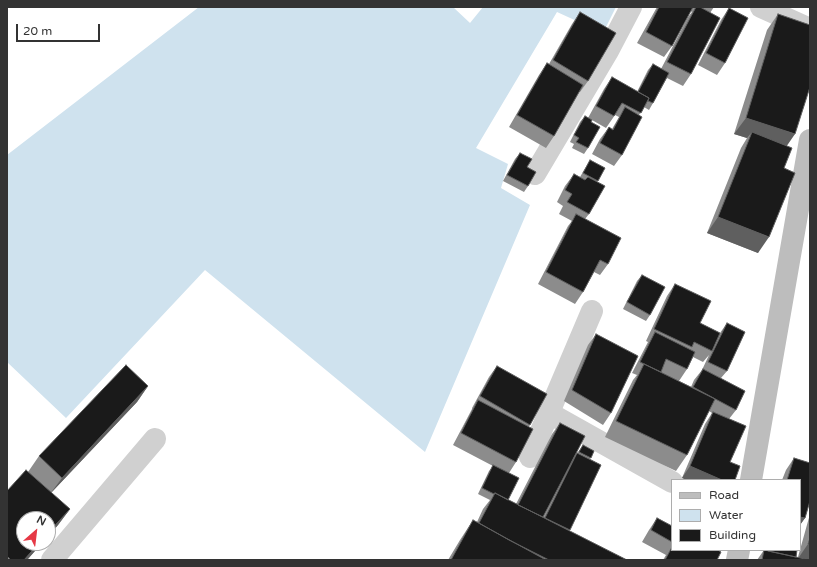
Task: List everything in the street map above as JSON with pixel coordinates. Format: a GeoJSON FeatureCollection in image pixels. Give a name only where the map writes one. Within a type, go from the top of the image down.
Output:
{"type":"FeatureCollection","features":[{"type":"Feature","properties":{"kind":"street"},"geometry":{"type":"LineString","coordinates":[[535,174],[608,51],[631,7]]}},
{"type":"Feature","properties":{"kind":"street"},"geometry":{"type":"LineString","coordinates":[[761,7],[810,29]]}},
{"type":"Feature","properties":{"kind":"street"},"geometry":{"type":"LineString","coordinates":[[751,479],[810,140]]}},
{"type":"Feature","properties":{"kind":"street"},"geometry":{"type":"LineString","coordinates":[[530,457],[592,311]]}},
{"type":"Feature","properties":{"kind":"street"},"geometry":{"type":"LineString","coordinates":[[549,413],[671,481]]}},
{"type":"Feature","properties":{"kind":"street"},"geometry":{"type":"LineString","coordinates":[[52,560],[155,439]]}},
{"type":"Feature","properties":{"kind":"water"},"geometry":{"type":"Polygon","coordinates":[[[199,7],[453,7],[470,23],[483,7],[616,7],[603,33],[557,12],[476,148],[508,164],[501,188],[530,205],[425,452],[205,270],[66,418],[7,362],[7,155],[199,7]]]}},
{"type":"Feature","properties":{"kind":"building"},"geometry":{"type":"Polygon","coordinates":[[[659,7],[693,7],[672,46],[646,32],[659,7]]]}},
{"type":"Feature","properties":{"kind":"building"},"geometry":{"type":"Polygon","coordinates":[[[696,7],[700,7],[720,18],[691,74],[667,62],[696,7]]]}},
{"type":"Feature","properties":{"kind":"building"},"geometry":{"type":"Polygon","coordinates":[[[729,8],[748,18],[725,63],[706,53],[729,8]]]}},
{"type":"Feature","properties":{"kind":"building"},"geometry":{"type":"Polygon","coordinates":[[[580,12],[616,33],[588,81],[553,60],[580,12]]]}},
{"type":"Feature","properties":{"kind":"building"},"geometry":{"type":"Polygon","coordinates":[[[778,14],[810,25],[810,87],[795,134],[746,118],[778,14]]]}},
{"type":"Feature","properties":{"kind":"building"},"geometry":{"type":"Polygon","coordinates":[[[547,63],[583,85],[554,136],[517,115],[547,63]]]}},
{"type":"Feature","properties":{"kind":"building"},"geometry":{"type":"Polygon","coordinates":[[[653,64],[669,73],[653,103],[648,101],[649,98],[638,92],[653,64]]]}},
{"type":"Feature","properties":{"kind":"building"},"geometry":{"type":"Polygon","coordinates":[[[612,77],[649,98],[641,113],[622,103],[614,116],[596,106],[612,77]]]}},
{"type":"Feature","properties":{"kind":"building"},"geometry":{"type":"Polygon","coordinates":[[[625,107],[642,117],[622,155],[600,143],[609,127],[613,130],[625,107]]]}},
{"type":"Feature","properties":{"kind":"building"},"geometry":{"type":"Polygon","coordinates":[[[585,116],[592,120],[591,122],[600,127],[588,148],[576,142],[579,138],[574,135],[585,116]]]}},
{"type":"Feature","properties":{"kind":"building"},"geometry":{"type":"Polygon","coordinates":[[[752,132],[792,148],[784,168],[795,173],[769,237],[718,217],[752,132]]]}},
{"type":"Feature","properties":{"kind":"building"},"geometry":{"type":"Polygon","coordinates":[[[520,153],[532,159],[527,167],[536,172],[528,186],[507,175],[520,153]]]}},
{"type":"Feature","properties":{"kind":"building"},"geometry":{"type":"Polygon","coordinates":[[[590,160],[605,168],[598,181],[583,173],[590,160]]]}},
{"type":"Feature","properties":{"kind":"building"},"geometry":{"type":"Polygon","coordinates":[[[574,174],[585,180],[588,177],[605,186],[589,214],[567,202],[572,194],[565,190],[574,174]]]}},
{"type":"Feature","properties":{"kind":"building"},"geometry":{"type":"Polygon","coordinates":[[[576,214],[621,238],[608,264],[600,260],[583,292],[546,272],[576,214]]]}},
{"type":"Feature","properties":{"kind":"building"},"geometry":{"type":"Polygon","coordinates":[[[642,275],[665,287],[650,315],[627,302],[642,275]]]}},
{"type":"Feature","properties":{"kind":"building"},"geometry":{"type":"Polygon","coordinates":[[[675,284],[711,301],[700,323],[720,333],[712,351],[694,342],[692,347],[654,329],[675,284]]]}},
{"type":"Feature","properties":{"kind":"building"},"geometry":{"type":"Polygon","coordinates":[[[727,323],[745,332],[727,371],[708,362],[727,323]]]}},
{"type":"Feature","properties":{"kind":"building"},"geometry":{"type":"Polygon","coordinates":[[[655,332],[695,352],[687,369],[666,359],[661,372],[640,362],[655,332]]]}},
{"type":"Feature","properties":{"kind":"building"},"geometry":{"type":"Polygon","coordinates":[[[596,334],[638,356],[611,413],[572,390],[596,334]]]}},
{"type":"Feature","properties":{"kind":"building"},"geometry":{"type":"Polygon","coordinates":[[[644,364],[715,399],[687,455],[616,421],[644,364]]]}},
{"type":"Feature","properties":{"kind":"building"},"geometry":{"type":"Polygon","coordinates":[[[126,365],[148,386],[62,478],[39,456],[126,365]]]}},
{"type":"Feature","properties":{"kind":"building"},"geometry":{"type":"Polygon","coordinates":[[[497,366],[547,394],[530,425],[480,396],[497,366]]]}},
{"type":"Feature","properties":{"kind":"building"},"geometry":{"type":"Polygon","coordinates":[[[703,369],[745,391],[736,410],[693,387],[703,369]]]}},
{"type":"Feature","properties":{"kind":"building"},"geometry":{"type":"Polygon","coordinates":[[[478,400],[533,429],[516,462],[461,433],[478,400]]]}},
{"type":"Feature","properties":{"kind":"building"},"geometry":{"type":"Polygon","coordinates":[[[713,412],[746,426],[730,462],[740,466],[735,479],[720,479],[690,466],[713,412]]]}},
{"type":"Feature","properties":{"kind":"building"},"geometry":{"type":"Polygon","coordinates":[[[560,423],[585,436],[543,517],[518,505],[560,423]]]}},
{"type":"Feature","properties":{"kind":"building"},"geometry":{"type":"Polygon","coordinates":[[[583,445],[594,451],[591,458],[579,452],[583,445]]]}},
{"type":"Feature","properties":{"kind":"building"},"geometry":{"type":"Polygon","coordinates":[[[577,453],[601,465],[570,530],[545,518],[577,453]]]}},
{"type":"Feature","properties":{"kind":"building"},"geometry":{"type":"Polygon","coordinates":[[[794,458],[810,463],[810,501],[805,518],[801,517],[801,479],[787,479],[794,458]]]}},
{"type":"Feature","properties":{"kind":"building"},"geometry":{"type":"Polygon","coordinates":[[[493,465],[519,478],[508,500],[482,488],[493,465]]]}},
{"type":"Feature","properties":{"kind":"building"},"geometry":{"type":"Polygon","coordinates":[[[26,470],[70,509],[56,524],[56,511],[16,511],[16,551],[32,551],[24,560],[11,560],[7,556],[7,491],[26,470]]]}},
{"type":"Feature","properties":{"kind":"building"},"geometry":{"type":"Polygon","coordinates":[[[495,493],[627,560],[549,560],[509,540],[479,523],[495,493]]]}},
{"type":"Feature","properties":{"kind":"building"},"geometry":{"type":"Polygon","coordinates":[[[657,518],[671,525],[671,541],[651,530],[657,518]]]}},
{"type":"Feature","properties":{"kind":"building"},"geometry":{"type":"Polygon","coordinates":[[[473,520],[546,560],[451,560],[473,520]]]}},
{"type":"Feature","properties":{"kind":"building"},"geometry":{"type":"Polygon","coordinates":[[[671,549],[671,551],[721,552],[717,560],[665,560],[671,549]]]}},
{"type":"Feature","properties":{"kind":"building"},"geometry":{"type":"Polygon","coordinates":[[[764,551],[805,559],[804,560],[762,560],[764,551]]]}},
{"type":"Feature","properties":{"kind":"building"},"geometry":{"type":"Polygon","coordinates":[[[768,551],[797,551],[796,557],[768,551]]]}}]}
